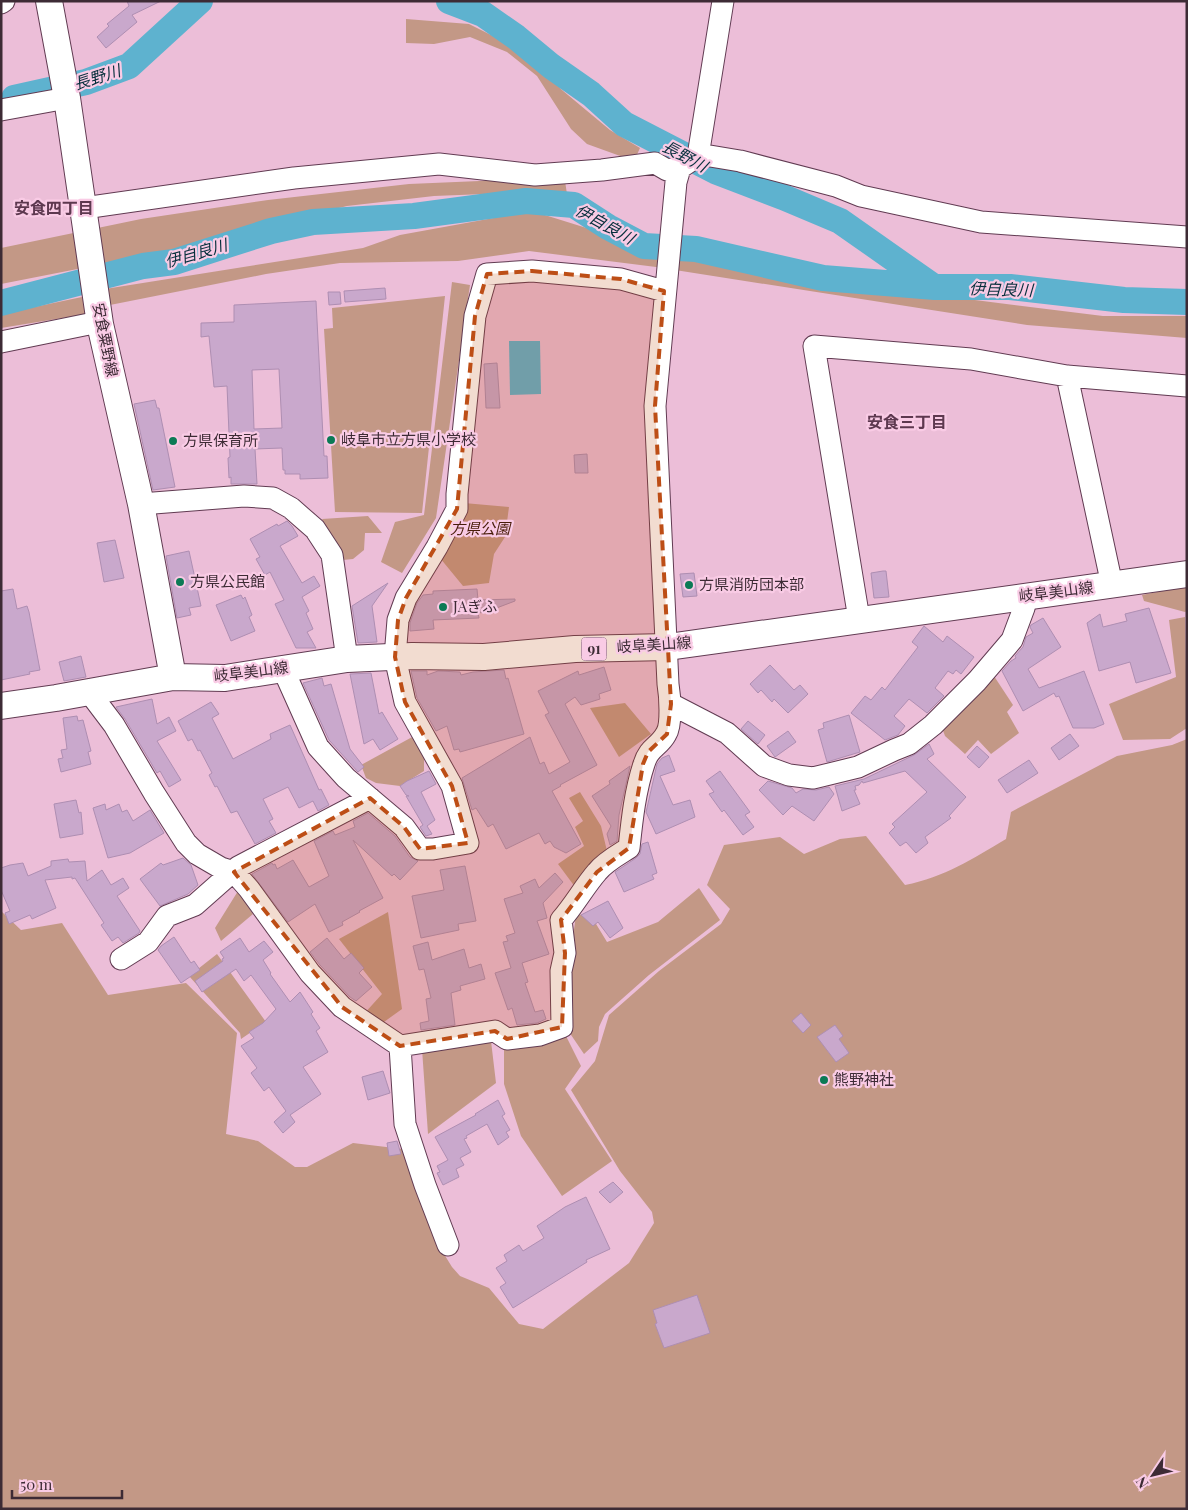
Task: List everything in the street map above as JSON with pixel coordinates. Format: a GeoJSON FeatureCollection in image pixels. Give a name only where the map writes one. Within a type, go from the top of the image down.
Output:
{"type":"FeatureCollection","features":[{"type":"Feature","properties":{"kind":"main road","name":"安食粟野線"},"geometry":{"type":"LineString","coordinates":[[49,1],[85,214],[95,324],[141,504],[173,677]]}},
{"type":"Feature","properties":{"kind":"main road","name":"岐阜美山線"},"geometry":{"type":"LineString","coordinates":[[1,706],[173,677],[225,678],[347,659],[484,656],[576,649],[668,647],[1187,574]]}},
{"type":"Feature","properties":{"kind":"street"},"geometry":{"type":"LineString","coordinates":[[698,156],[723,1]]}},
{"type":"Feature","properties":{"kind":"street"},"geometry":{"type":"LineString","coordinates":[[1,110],[65,87]]}},
{"type":"Feature","properties":{"kind":"street"},"geometry":{"type":"LineString","coordinates":[[89,692],[114,725],[186,843],[197,854],[221,868],[234,872],[310,973],[342,1008],[400,1046],[495,1031],[507,1039],[540,1035],[562,1027],[561,971],[565,953],[561,920],[574,906],[603,865],[629,848],[632,813],[648,752],[667,734],[671,704],[668,684],[668,647],[655,406],[665,287],[678,175],[698,156],[704,155],[740,161],[836,186],[861,196],[981,222],[1187,237]]}},
{"type":"Feature","properties":{"kind":"street"},"geometry":{"type":"LineString","coordinates":[[85,214],[294,178],[439,164],[535,174],[602,170],[655,163],[678,175]]}},
{"type":"Feature","properties":{"kind":"street"},"geometry":{"type":"LineString","coordinates":[[283,669],[318,747],[346,778],[404,827],[420,849],[433,849],[468,843],[452,786],[406,702],[395,657],[398,620],[406,598],[437,547],[457,509],[475,316],[487,274],[532,271],[621,279],[665,287]]}},
{"type":"Feature","properties":{"kind":"street"},"geometry":{"type":"LineString","coordinates":[[1,342],[95,324]]}},
{"type":"Feature","properties":{"kind":"street"},"geometry":{"type":"LineString","coordinates":[[859,619],[814,346],[972,359],[1067,376],[1187,386]]}},
{"type":"Feature","properties":{"kind":"street"},"geometry":{"type":"LineString","coordinates":[[1067,376],[1112,585]]}},
{"type":"Feature","properties":{"kind":"street"},"geometry":{"type":"LineString","coordinates":[[141,504],[244,496],[273,498],[291,508],[314,529],[332,555],[347,659]]}},
{"type":"Feature","properties":{"kind":"street"},"geometry":{"type":"LineString","coordinates":[[671,704],[727,733],[764,766],[790,775],[813,778],[858,767],[909,744],[933,725],[977,681],[1012,640],[1027,596]]}},
{"type":"Feature","properties":{"kind":"street"},"geometry":{"type":"LineString","coordinates":[[121,959],[148,942],[167,916],[196,905],[238,867],[370,798]]}},
{"type":"Feature","properties":{"kind":"street"},"geometry":{"type":"LineString","coordinates":[[400,1046],[405,1124],[424,1185],[448,1246]]}},
{"type":"Feature","properties":{"kind":"highlighted area"},"geometry":{"type":"Polygon","coordinates":[[[532,271],[621,279],[664,291],[655,406],[671,704],[667,734],[648,752],[643,764],[629,848],[597,872],[561,920],[565,953],[562,1027],[507,1039],[495,1031],[400,1046],[342,1007],[234,872],[370,798],[404,827],[420,849],[468,843],[452,786],[405,702],[395,657],[398,620],[406,598],[457,509],[475,316],[487,274],[532,271]]]}},
{"type":"Feature","properties":{"kind":"green space"},"geometry":{"type":"Polygon","coordinates":[[[406,19],[469,24],[525,52],[562,90],[610,130],[640,148],[634,161],[587,144],[571,129],[537,76],[507,52],[470,37],[434,44],[406,43],[406,19]]]}},
{"type":"Feature","properties":{"kind":"green space"},"geometry":{"type":"Polygon","coordinates":[[[503,180],[565,181],[567,194],[511,193],[434,196],[347,206],[154,254],[1,284],[1,248],[141,219],[268,200],[409,184],[503,180]]]}},
{"type":"Feature","properties":{"kind":"green space"},"geometry":{"type":"Polygon","coordinates":[[[532,211],[609,235],[629,246],[870,289],[1103,316],[1187,316],[1187,338],[1027,325],[656,267],[529,251],[458,261],[340,263],[266,274],[110,305],[105,289],[363,248],[400,235],[532,211]]]}},
{"type":"Feature","properties":{"kind":"green space"},"geometry":{"type":"Polygon","coordinates":[[[452,282],[470,285],[436,518],[402,573],[381,562],[395,522],[424,515],[452,282]]]}},
{"type":"Feature","properties":{"kind":"green space"},"geometry":{"type":"Polygon","coordinates":[[[445,296],[422,513],[335,512],[324,329],[333,328],[332,308],[445,296]]]}},
{"type":"Feature","properties":{"kind":"green space"},"geometry":{"type":"Polygon","coordinates":[[[82,297],[87,314],[1,328],[1,314],[82,297]]]}},
{"type":"Feature","properties":{"kind":"green space","name":"方県公園"},"geometry":{"type":"Polygon","coordinates":[[[464,503],[509,507],[505,537],[494,554],[489,583],[463,586],[440,558],[464,503]]]}},
{"type":"Feature","properties":{"kind":"green space"},"geometry":{"type":"Polygon","coordinates":[[[368,516],[382,533],[365,533],[364,550],[353,559],[343,560],[322,519],[368,516]]]}},
{"type":"Feature","properties":{"kind":"green space"},"geometry":{"type":"Polygon","coordinates":[[[1187,586],[1187,611],[1185,612],[1144,601],[1142,595],[1187,586]]]}},
{"type":"Feature","properties":{"kind":"green space"},"geometry":{"type":"Polygon","coordinates":[[[1185,617],[1187,728],[1170,739],[1123,740],[1109,704],[1176,677],[1169,620],[1185,617]]]}},
{"type":"Feature","properties":{"kind":"green space"},"geometry":{"type":"Polygon","coordinates":[[[992,673],[1013,705],[1007,712],[1019,733],[991,754],[978,740],[965,754],[945,736],[941,725],[992,673]]]}},
{"type":"Feature","properties":{"kind":"green space"},"geometry":{"type":"Polygon","coordinates":[[[625,703],[651,734],[619,757],[590,708],[625,703]]]}},
{"type":"Feature","properties":{"kind":"green space"},"geometry":{"type":"Polygon","coordinates":[[[414,736],[424,757],[424,771],[400,786],[376,783],[366,778],[361,765],[414,736]]]}},
{"type":"Feature","properties":{"kind":"green space"},"geometry":{"type":"Polygon","coordinates":[[[1187,739],[1187,1509],[1,1509],[1,911],[21,930],[62,923],[108,995],[186,983],[237,1033],[226,1134],[258,1141],[295,1167],[307,1167],[353,1143],[411,1150],[439,1246],[452,1267],[460,1276],[489,1288],[519,1324],[543,1329],[629,1263],[654,1223],[652,1212],[620,1171],[571,1090],[595,1061],[609,1015],[659,971],[721,924],[730,909],[707,885],[724,845],[780,837],[804,854],[840,839],[866,836],[905,885],[919,882],[946,872],[1006,839],[1011,812],[1117,756],[1172,745],[1187,739]]]}},
{"type":"Feature","properties":{"kind":"green space"},"geometry":{"type":"Polygon","coordinates":[[[580,792],[601,826],[607,851],[581,895],[558,864],[584,846],[575,827],[583,821],[569,798],[580,792]]]}},
{"type":"Feature","properties":{"kind":"green space"},"geometry":{"type":"Polygon","coordinates":[[[699,888],[720,920],[649,975],[605,1014],[599,1027],[598,1041],[584,1054],[567,1029],[572,944],[576,915],[590,914],[607,942],[658,922],[699,888]]]}},
{"type":"Feature","properties":{"kind":"green space"},"geometry":{"type":"Polygon","coordinates":[[[238,891],[253,914],[221,941],[215,928],[238,891]]]}},
{"type":"Feature","properties":{"kind":"green space"},"geometry":{"type":"Polygon","coordinates":[[[388,912],[402,1009],[377,1027],[363,1015],[382,994],[339,939],[388,912]]]}},
{"type":"Feature","properties":{"kind":"green space"},"geometry":{"type":"Polygon","coordinates":[[[217,954],[266,1022],[241,1039],[240,1033],[189,976],[217,954]]]}},
{"type":"Feature","properties":{"kind":"green space"},"geometry":{"type":"Polygon","coordinates":[[[563,1030],[581,1066],[565,1089],[612,1161],[562,1196],[521,1136],[504,1084],[504,1045],[563,1030]]]}},
{"type":"Feature","properties":{"kind":"green space"},"geometry":{"type":"Polygon","coordinates":[[[491,1041],[496,1083],[428,1134],[422,1049],[491,1041]]]}},
{"type":"Feature","properties":{"kind":"water"},"geometry":{"type":"Polygon","coordinates":[[[509,341],[540,341],[541,394],[510,395],[509,341]]]}},
{"type":"Feature","properties":{"kind":"building"},"geometry":{"type":"Polygon","coordinates":[[[127,1],[161,1],[132,15],[137,22],[106,48],[97,37],[109,26],[107,24],[129,6],[127,1]]]}},
{"type":"Feature","properties":{"kind":"building"},"geometry":{"type":"Polygon","coordinates":[[[385,288],[386,299],[345,302],[344,291],[385,288]]]}},
{"type":"Feature","properties":{"kind":"building"},"geometry":{"type":"Polygon","coordinates":[[[328,292],[340,292],[341,304],[329,305],[328,292]]]}},
{"type":"Feature","properties":{"kind":"building"},"geometry":{"type":"Polygon","coordinates":[[[316,301],[324,456],[327,456],[328,478],[300,479],[300,474],[285,474],[285,470],[283,470],[282,448],[255,449],[257,484],[231,484],[228,458],[230,457],[227,386],[214,387],[209,336],[201,337],[201,323],[234,322],[234,305],[316,301]],[[279,369],[252,370],[254,429],[282,428],[279,369]]]}},
{"type":"Feature","properties":{"kind":"building"},"geometry":{"type":"Polygon","coordinates":[[[497,363],[500,408],[486,408],[484,364],[497,363]]]}},
{"type":"Feature","properties":{"kind":"building","name":"方県保育所"},"geometry":{"type":"Polygon","coordinates":[[[155,400],[157,408],[159,408],[175,487],[153,490],[134,404],[155,400]]]}},
{"type":"Feature","properties":{"kind":"building"},"geometry":{"type":"Polygon","coordinates":[[[587,454],[588,473],[575,473],[574,455],[587,454]]]}},
{"type":"Feature","properties":{"kind":"building"},"geometry":{"type":"Polygon","coordinates":[[[287,521],[298,536],[280,546],[302,583],[314,576],[320,586],[302,597],[309,611],[306,613],[313,629],[307,632],[316,648],[296,648],[275,604],[284,600],[270,572],[265,575],[256,559],[260,557],[250,539],[277,524],[278,526],[287,521]]]}},
{"type":"Feature","properties":{"kind":"building"},"geometry":{"type":"Polygon","coordinates":[[[115,540],[124,578],[104,582],[97,543],[115,540]]]}},
{"type":"Feature","properties":{"kind":"building","name":"方県公民館"},"geometry":{"type":"Polygon","coordinates":[[[189,551],[201,606],[189,608],[191,615],[177,618],[166,556],[189,551]]]}},
{"type":"Feature","properties":{"kind":"building"},"geometry":{"type":"Polygon","coordinates":[[[886,571],[889,597],[874,598],[871,573],[886,571]]]}},
{"type":"Feature","properties":{"kind":"building","name":"方県消防団本部"},"geometry":{"type":"Polygon","coordinates":[[[694,573],[697,596],[683,597],[680,574],[694,573]]]}},
{"type":"Feature","properties":{"kind":"building"},"geometry":{"type":"Polygon","coordinates":[[[388,583],[372,606],[377,642],[358,643],[352,606],[388,583]]]}},
{"type":"Feature","properties":{"kind":"building"},"geometry":{"type":"Polygon","coordinates":[[[13,589],[17,609],[27,606],[29,612],[40,670],[1,680],[1,591],[13,589]]]}},
{"type":"Feature","properties":{"kind":"building"},"geometry":{"type":"Polygon","coordinates":[[[477,589],[478,600],[515,599],[515,601],[486,612],[478,613],[479,618],[433,620],[434,629],[410,631],[410,623],[417,603],[423,595],[433,594],[433,591],[477,589]]]}},
{"type":"Feature","properties":{"kind":"building"},"geometry":{"type":"Polygon","coordinates":[[[241,595],[243,599],[245,597],[252,615],[249,617],[255,631],[231,641],[216,605],[241,595]]]}},
{"type":"Feature","properties":{"kind":"building"},"geometry":{"type":"Polygon","coordinates":[[[1149,608],[1171,673],[1136,683],[1130,662],[1099,671],[1087,623],[1100,614],[1103,627],[1127,621],[1125,614],[1149,608]]]}},
{"type":"Feature","properties":{"kind":"building"},"geometry":{"type":"Polygon","coordinates":[[[1043,618],[1061,647],[1028,669],[1039,688],[1084,671],[1104,724],[1094,728],[1073,728],[1059,696],[1056,697],[1054,693],[1023,711],[1002,671],[1016,658],[1015,656],[1023,647],[1026,637],[1033,633],[1031,625],[1043,618]]]}},
{"type":"Feature","properties":{"kind":"building"},"geometry":{"type":"Polygon","coordinates":[[[924,626],[943,642],[947,636],[974,657],[961,674],[956,670],[953,674],[948,671],[935,688],[944,696],[927,713],[909,699],[894,716],[905,726],[898,735],[885,740],[851,713],[865,696],[871,700],[882,687],[885,690],[918,647],[912,642],[924,626]]]}},
{"type":"Feature","properties":{"kind":"building"},"geometry":{"type":"Polygon","coordinates":[[[81,656],[86,677],[64,681],[59,662],[81,656]]]}},
{"type":"Feature","properties":{"kind":"building"},"geometry":{"type":"Polygon","coordinates":[[[770,665],[794,690],[800,685],[808,694],[788,713],[774,699],[772,702],[761,690],[758,693],[750,684],[770,665]]]}},
{"type":"Feature","properties":{"kind":"building"},"geometry":{"type":"Polygon","coordinates":[[[604,667],[611,690],[599,694],[600,699],[581,705],[575,697],[565,704],[597,765],[552,791],[581,844],[566,853],[554,847],[550,841],[545,844],[539,833],[506,849],[493,824],[488,827],[476,808],[472,810],[462,778],[530,737],[540,764],[544,762],[549,774],[570,762],[545,715],[549,713],[538,691],[578,671],[579,675],[604,667]]]}},
{"type":"Feature","properties":{"kind":"building"},"geometry":{"type":"Polygon","coordinates":[[[504,670],[524,734],[460,752],[459,749],[454,750],[447,726],[436,731],[417,698],[411,671],[427,671],[427,675],[438,671],[460,672],[461,675],[473,672],[504,670]]]}},
{"type":"Feature","properties":{"kind":"building"},"geometry":{"type":"Polygon","coordinates":[[[371,673],[379,714],[382,712],[398,739],[380,750],[373,739],[364,744],[350,674],[371,673]]]}},
{"type":"Feature","properties":{"kind":"building"},"geometry":{"type":"Polygon","coordinates":[[[322,678],[324,686],[331,684],[350,749],[364,767],[358,772],[329,740],[303,683],[322,678]]]}},
{"type":"Feature","properties":{"kind":"building"},"geometry":{"type":"Polygon","coordinates":[[[152,699],[157,724],[169,717],[176,731],[157,741],[181,780],[169,787],[160,771],[157,773],[116,707],[152,699]]]}},
{"type":"Feature","properties":{"kind":"building"},"geometry":{"type":"Polygon","coordinates":[[[211,702],[219,714],[212,718],[233,759],[271,739],[270,734],[290,725],[319,790],[321,789],[329,805],[318,811],[313,801],[299,808],[288,787],[263,799],[273,819],[269,821],[276,833],[255,844],[237,811],[231,813],[209,775],[212,773],[200,750],[198,751],[192,739],[188,741],[178,721],[211,702]]]}},
{"type":"Feature","properties":{"kind":"building"},"geometry":{"type":"Polygon","coordinates":[[[849,715],[860,752],[827,762],[818,730],[824,728],[823,723],[849,715]]]}},
{"type":"Feature","properties":{"kind":"building"},"geometry":{"type":"Polygon","coordinates":[[[77,716],[78,721],[83,720],[91,751],[88,752],[91,764],[61,772],[58,759],[63,758],[61,750],[67,749],[63,718],[77,716]]]}},
{"type":"Feature","properties":{"kind":"building"},"geometry":{"type":"Polygon","coordinates":[[[748,721],[765,735],[758,744],[741,729],[748,721]]]}},
{"type":"Feature","properties":{"kind":"building"},"geometry":{"type":"Polygon","coordinates":[[[788,731],[796,742],[775,757],[767,746],[788,731]]]}},
{"type":"Feature","properties":{"kind":"building"},"geometry":{"type":"Polygon","coordinates":[[[1070,734],[1079,746],[1059,760],[1051,748],[1070,734]]]}},
{"type":"Feature","properties":{"kind":"building"},"geometry":{"type":"Polygon","coordinates":[[[929,744],[934,754],[927,759],[966,797],[949,816],[951,818],[925,837],[928,843],[916,853],[906,842],[900,846],[889,833],[895,827],[892,824],[927,792],[905,771],[863,783],[862,781],[859,785],[855,786],[856,790],[854,790],[860,804],[842,811],[835,786],[864,779],[914,755],[929,744]]]}},
{"type":"Feature","properties":{"kind":"building"},"geometry":{"type":"Polygon","coordinates":[[[977,746],[989,757],[979,768],[967,757],[977,746]]]}},
{"type":"Feature","properties":{"kind":"building"},"geometry":{"type":"Polygon","coordinates":[[[669,755],[675,771],[660,776],[673,805],[690,800],[695,817],[656,834],[646,812],[657,764],[662,758],[669,755]]]}},
{"type":"Feature","properties":{"kind":"building"},"geometry":{"type":"Polygon","coordinates":[[[1029,760],[1038,773],[1007,793],[998,780],[1029,760]]]}},
{"type":"Feature","properties":{"kind":"building"},"geometry":{"type":"Polygon","coordinates":[[[630,766],[619,815],[617,841],[610,845],[607,834],[611,826],[592,796],[610,784],[609,781],[630,766]]]}},
{"type":"Feature","properties":{"kind":"building"},"geometry":{"type":"Polygon","coordinates":[[[429,771],[436,784],[421,792],[435,820],[427,826],[432,834],[426,836],[420,827],[423,825],[406,796],[409,796],[406,795],[400,786],[429,771]]]}},
{"type":"Feature","properties":{"kind":"building"},"geometry":{"type":"Polygon","coordinates":[[[720,771],[750,812],[745,815],[754,827],[743,835],[709,794],[714,792],[706,781],[720,771]]]}},
{"type":"Feature","properties":{"kind":"building"},"geometry":{"type":"Polygon","coordinates":[[[768,781],[792,788],[796,793],[803,789],[816,790],[829,787],[834,794],[814,821],[792,806],[783,815],[759,790],[768,781]]]}},
{"type":"Feature","properties":{"kind":"building"},"geometry":{"type":"Polygon","coordinates":[[[76,800],[79,813],[81,812],[83,834],[60,838],[54,804],[76,800]]]}},
{"type":"Feature","properties":{"kind":"building"},"geometry":{"type":"Polygon","coordinates":[[[105,804],[106,810],[119,804],[122,812],[127,810],[133,821],[150,810],[164,833],[130,853],[108,858],[93,808],[105,804]]]}},
{"type":"Feature","properties":{"kind":"building"},"geometry":{"type":"Polygon","coordinates":[[[368,813],[395,836],[410,857],[418,861],[400,880],[394,874],[392,876],[353,840],[383,898],[359,911],[342,922],[343,925],[329,932],[315,904],[288,922],[252,874],[272,863],[273,865],[275,864],[277,869],[293,860],[309,887],[329,876],[314,841],[333,831],[335,835],[355,827],[353,821],[368,813]]]}},
{"type":"Feature","properties":{"kind":"building"},"geometry":{"type":"Polygon","coordinates":[[[648,842],[657,873],[652,875],[654,879],[624,892],[615,872],[636,858],[640,854],[642,844],[648,842]]]}},
{"type":"Feature","properties":{"kind":"building"},"geometry":{"type":"Polygon","coordinates":[[[183,858],[191,865],[198,885],[188,894],[160,906],[140,879],[161,863],[163,865],[183,858]]]}},
{"type":"Feature","properties":{"kind":"building"},"geometry":{"type":"Polygon","coordinates":[[[68,859],[69,862],[85,861],[87,881],[102,870],[111,885],[123,878],[129,888],[117,896],[140,931],[139,933],[123,943],[118,937],[112,941],[101,925],[104,923],[75,878],[72,879],[72,877],[45,880],[56,908],[32,919],[30,915],[9,924],[5,913],[10,911],[1,890],[1,868],[23,863],[28,876],[51,866],[51,861],[68,859]]]}},
{"type":"Feature","properties":{"kind":"building"},"geometry":{"type":"Polygon","coordinates":[[[465,866],[476,921],[458,924],[459,930],[421,938],[412,896],[444,890],[440,870],[465,866]]]}},
{"type":"Feature","properties":{"kind":"building"},"geometry":{"type":"Polygon","coordinates":[[[555,873],[563,882],[543,903],[547,918],[537,921],[549,954],[522,963],[528,982],[525,983],[535,1012],[543,1010],[546,1019],[537,1023],[517,1025],[512,1008],[508,1010],[495,973],[511,968],[503,942],[508,941],[506,936],[515,933],[504,899],[523,893],[520,886],[535,879],[539,888],[555,873]]]}},
{"type":"Feature","properties":{"kind":"building"},"geometry":{"type":"Polygon","coordinates":[[[608,901],[623,928],[610,938],[598,922],[593,926],[581,915],[608,901]]]}},
{"type":"Feature","properties":{"kind":"building"},"geometry":{"type":"Polygon","coordinates":[[[174,937],[191,963],[194,961],[200,970],[181,983],[158,950],[174,937]]]}},
{"type":"Feature","properties":{"kind":"building"},"geometry":{"type":"Polygon","coordinates":[[[240,938],[249,952],[264,941],[273,952],[263,960],[270,974],[290,1002],[300,992],[313,1012],[311,1014],[320,1028],[316,1031],[328,1052],[303,1067],[321,1094],[290,1115],[295,1122],[283,1133],[274,1122],[286,1111],[269,1087],[264,1091],[251,1073],[257,1068],[241,1046],[254,1038],[249,1032],[263,1023],[276,1009],[251,975],[244,981],[236,969],[202,992],[195,981],[223,961],[222,959],[224,958],[220,952],[240,938]]]}},
{"type":"Feature","properties":{"kind":"building"},"geometry":{"type":"Polygon","coordinates":[[[327,938],[344,959],[351,953],[364,968],[359,973],[372,987],[356,1001],[350,997],[310,952],[327,938]]]}},
{"type":"Feature","properties":{"kind":"building"},"geometry":{"type":"Polygon","coordinates":[[[428,942],[432,960],[464,949],[469,968],[481,964],[485,979],[460,986],[461,990],[451,993],[455,1025],[421,1030],[420,1023],[429,1021],[426,999],[431,998],[424,969],[419,970],[413,946],[428,942]]]}},
{"type":"Feature","properties":{"kind":"building"},"geometry":{"type":"Polygon","coordinates":[[[801,1013],[811,1025],[803,1033],[792,1021],[801,1013]]]}},
{"type":"Feature","properties":{"kind":"building"},"geometry":{"type":"Polygon","coordinates":[[[835,1025],[843,1036],[839,1039],[849,1053],[836,1062],[817,1037],[835,1025]]]}},
{"type":"Feature","properties":{"kind":"building"},"geometry":{"type":"Polygon","coordinates":[[[383,1071],[390,1093],[368,1100],[362,1077],[383,1071]]]}},
{"type":"Feature","properties":{"kind":"building"},"geometry":{"type":"Polygon","coordinates":[[[498,1100],[505,1114],[502,1116],[510,1130],[506,1132],[509,1137],[498,1145],[487,1124],[466,1136],[467,1138],[464,1139],[471,1152],[460,1158],[464,1165],[456,1169],[459,1177],[443,1185],[437,1173],[440,1172],[437,1166],[448,1160],[435,1137],[476,1115],[498,1100]]]}},
{"type":"Feature","properties":{"kind":"building"},"geometry":{"type":"Polygon","coordinates":[[[397,1141],[401,1154],[389,1156],[387,1143],[397,1141]]]}},
{"type":"Feature","properties":{"kind":"building"},"geometry":{"type":"Polygon","coordinates":[[[613,1182],[623,1192],[610,1203],[599,1192],[613,1182]]]}},
{"type":"Feature","properties":{"kind":"building"},"geometry":{"type":"Polygon","coordinates":[[[586,1197],[610,1249],[586,1260],[587,1262],[513,1308],[500,1287],[506,1283],[496,1268],[507,1261],[504,1255],[519,1245],[523,1251],[544,1238],[537,1226],[565,1207],[586,1197]]]}},
{"type":"Feature","properties":{"kind":"building"},"geometry":{"type":"Polygon","coordinates":[[[697,1295],[710,1333],[664,1348],[655,1324],[657,1323],[653,1310],[697,1295]]]}},
{"type":"Feature","properties":{"kind":"waterway","name":"長野川"},"geometry":{"type":"LineString","coordinates":[[14,98],[86,82],[129,66],[200,1]]}},
{"type":"Feature","properties":{"kind":"waterway","name":"長野川"},"geometry":{"type":"LineString","coordinates":[[449,1],[483,14],[516,37],[551,66],[591,94],[624,124],[715,171],[840,221],[934,287]]}},
{"type":"Feature","properties":{"kind":"waterway","name":"伊自良川"},"geometry":{"type":"LineString","coordinates":[[1,303],[143,266],[174,262],[271,231],[313,222],[414,216],[526,201],[574,205],[608,227],[644,246],[696,249],[823,278],[935,287],[1010,287],[1124,300],[1187,302]]}},
{"type":"Feature","properties":{"kind":"place","name":"岐阜市立方県小学校"},"geometry":{"type":"Point","coordinates":[331,440]}},
{"type":"Feature","properties":{"kind":"place","name":"方県保育所"},"geometry":{"type":"Point","coordinates":[173,441]}},
{"type":"Feature","properties":{"kind":"place","name":"方県公民館"},"geometry":{"type":"Point","coordinates":[180,582]}},
{"type":"Feature","properties":{"kind":"place","name":"方県消防団本部"},"geometry":{"type":"Point","coordinates":[689,585]}},
{"type":"Feature","properties":{"kind":"place","name":"JAぎふ"},"geometry":{"type":"Point","coordinates":[443,607]}},
{"type":"Feature","properties":{"kind":"place","name":"熊野神社"},"geometry":{"type":"Point","coordinates":[824,1080]}},
{"type":"Feature","properties":{"kind":"district","name":"安食四丁目"},"geometry":{"type":"Point","coordinates":[54,208]}},
{"type":"Feature","properties":{"kind":"district","name":"安食三丁目"},"geometry":{"type":"Point","coordinates":[907,422]}}]}
